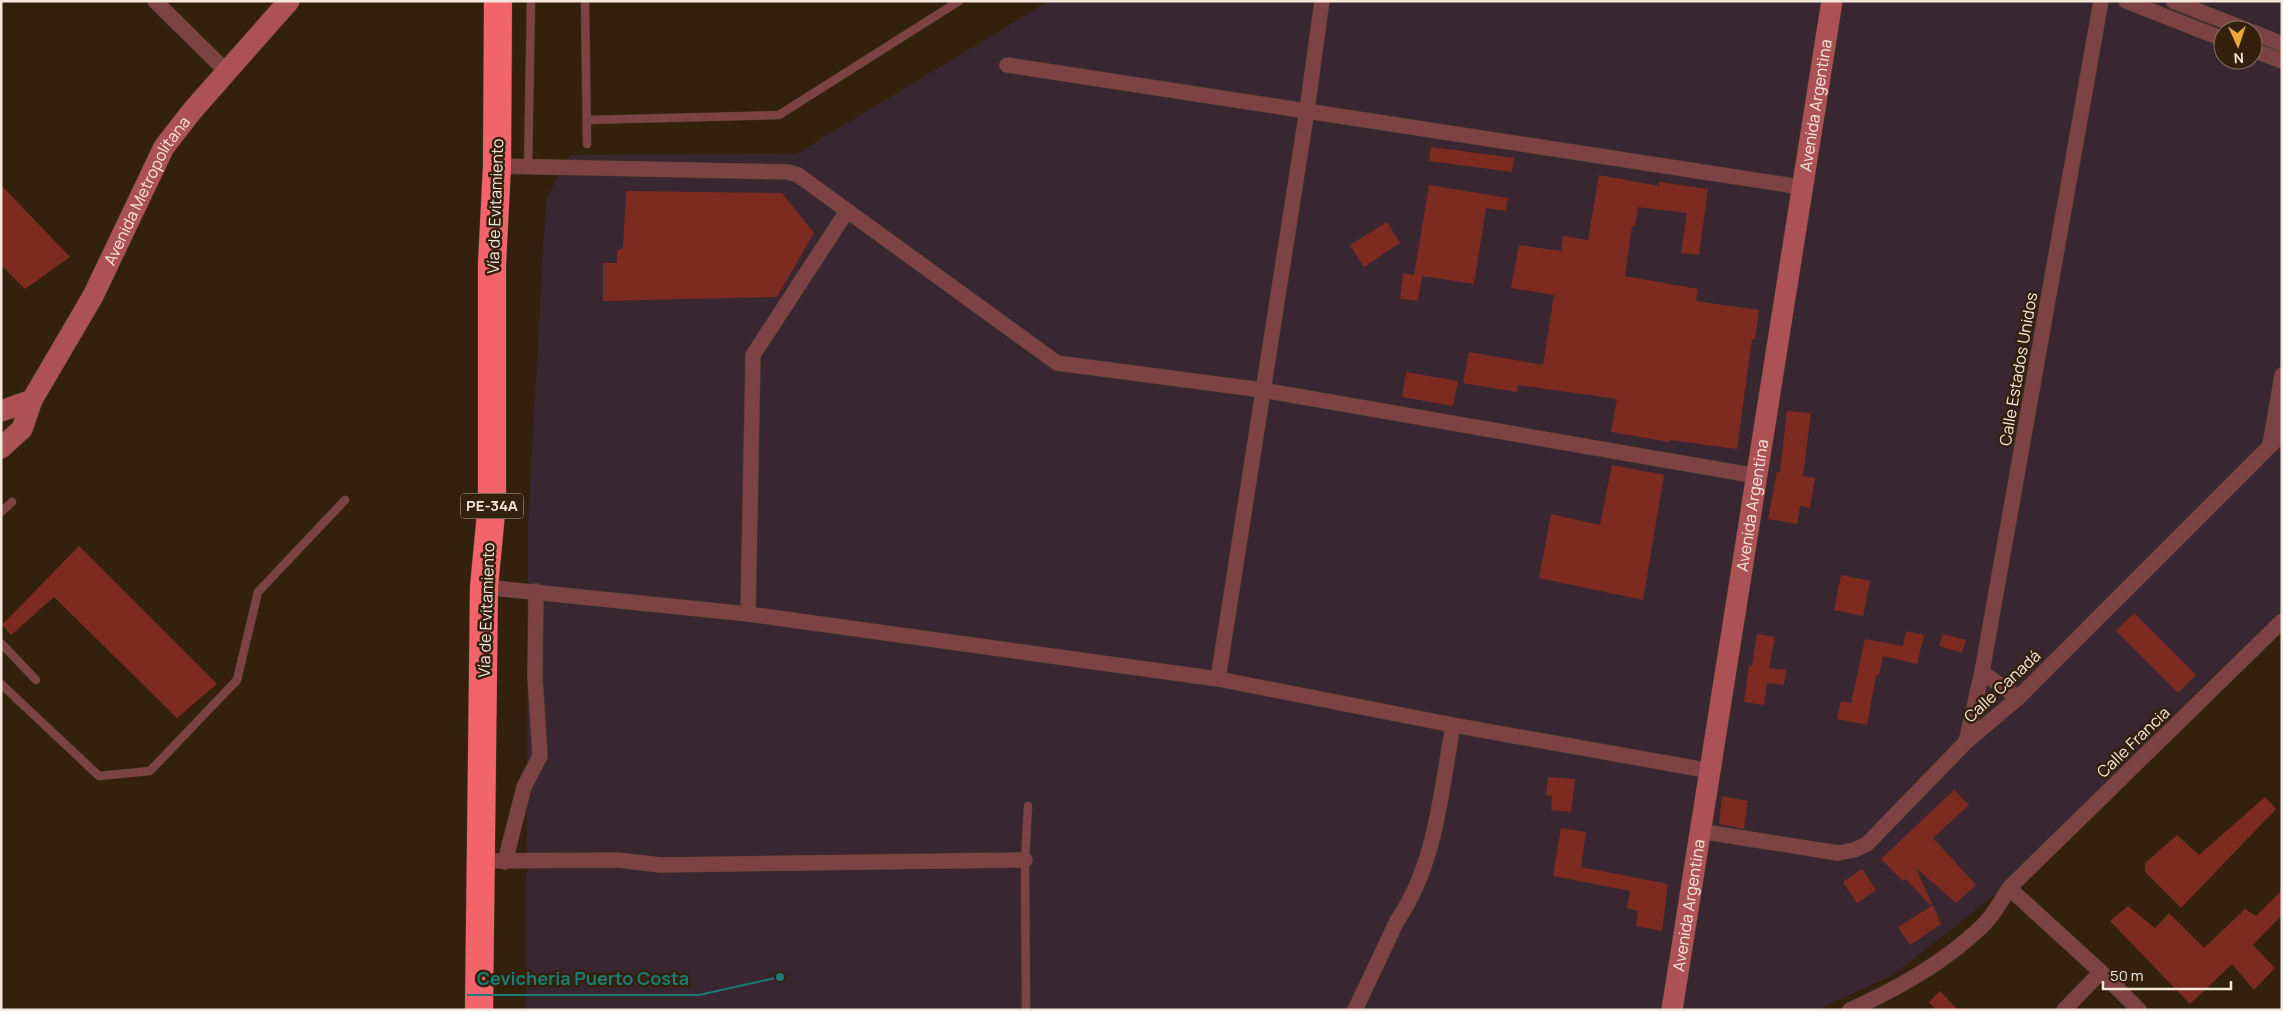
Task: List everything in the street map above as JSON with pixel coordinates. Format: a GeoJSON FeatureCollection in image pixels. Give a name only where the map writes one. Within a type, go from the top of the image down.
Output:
{"type":"FeatureCollection","features":[{"type":"Feature","properties":{"kind":"highway","name":"Vía de Evitamiento"},"geometry":{"type":"LineString","coordinates":[[479,1010],[492,861],[484,587],[492,502],[492,264],[497,166],[498,1]]}},
{"type":"Feature","properties":{"kind":"street"},"geometry":{"type":"LineString","coordinates":[[155,1],[227,72]]}},
{"type":"Feature","properties":{"kind":"street","name":"Avenida Metropolitana"},"geometry":{"type":"LineString","coordinates":[[1,448],[22,429],[32,400],[94,296],[164,147],[192,110],[290,1]]}},
{"type":"Feature","properties":{"kind":"street"},"geometry":{"type":"LineString","coordinates":[[1218,679],[1307,110],[1322,1]]}},
{"type":"Feature","properties":{"kind":"street","name":"Avenida Argentina"},"geometry":{"type":"LineString","coordinates":[[1672,1010],[1832,1]]}},
{"type":"Feature","properties":{"kind":"street","name":"Calle Estados Unidos"},"geometry":{"type":"LineString","coordinates":[[1966,742],[1982,672],[2101,1]]}},
{"type":"Feature","properties":{"kind":"street"},"geometry":{"type":"LineString","coordinates":[[2126,1],[2213,35]]}},
{"type":"Feature","properties":{"kind":"street"},"geometry":{"type":"LineString","coordinates":[[2173,1],[2221,20]]}},
{"type":"Feature","properties":{"kind":"street"},"geometry":{"type":"LineString","coordinates":[[2263,36],[2282,44]]}},
{"type":"Feature","properties":{"kind":"street"},"geometry":{"type":"LineString","coordinates":[[2263,54],[2282,61]]}},
{"type":"Feature","properties":{"kind":"street"},"geometry":{"type":"LineString","coordinates":[[1007,65],[1801,187]]}},
{"type":"Feature","properties":{"kind":"street"},"geometry":{"type":"LineString","coordinates":[[497,166],[788,172],[798,175],[1057,363],[1262,390],[1757,476]]}},
{"type":"Feature","properties":{"kind":"street"},"geometry":{"type":"LineString","coordinates":[[748,614],[754,355],[846,211]]}},
{"type":"Feature","properties":{"kind":"street"},"geometry":{"type":"LineString","coordinates":[[2270,446],[2282,375]]}},
{"type":"Feature","properties":{"kind":"street"},"geometry":{"type":"LineString","coordinates":[[1,411],[32,400]]}},
{"type":"Feature","properties":{"kind":"street","name":"Calle Canadá"},"geometry":{"type":"LineString","coordinates":[[1699,831],[1838,853],[1854,850],[1867,844],[1966,742],[2018,698],[2282,434]]}},
{"type":"Feature","properties":{"kind":"street"},"geometry":{"type":"LineString","coordinates":[[484,587],[748,614],[1218,679],[1453,725],[1711,771]]}},
{"type":"Feature","properties":{"kind":"street"},"geometry":{"type":"LineString","coordinates":[[536,591],[535,677],[540,756],[524,787],[492,861],[618,860],[660,865],[1025,860]]}},
{"type":"Feature","properties":{"kind":"street","name":"Calle Francia"},"geometry":{"type":"LineString","coordinates":[[1850,1010],[1901,985],[1978,931],[1993,914],[2009,888],[2282,621]]}},
{"type":"Feature","properties":{"kind":"street"},"geometry":{"type":"LineString","coordinates":[[1982,672],[2018,698]]}},
{"type":"Feature","properties":{"kind":"street"},"geometry":{"type":"LineString","coordinates":[[1355,1010],[1426,864],[1453,725]]}},
{"type":"Feature","properties":{"kind":"street"},"geometry":{"type":"LineString","coordinates":[[2009,888],[2101,972],[2139,1010]]}},
{"type":"Feature","properties":{"kind":"street"},"geometry":{"type":"LineString","coordinates":[[1993,914],[2013,906],[2022,905],[2032,908]]}},
{"type":"Feature","properties":{"kind":"street"},"geometry":{"type":"LineString","coordinates":[[2064,1010],[2101,972]]}},
{"type":"Feature","properties":{"kind":"lane"},"geometry":{"type":"LineString","coordinates":[[528,168],[532,1]]}},
{"type":"Feature","properties":{"kind":"lane"},"geometry":{"type":"LineString","coordinates":[[585,1],[587,144]]}},
{"type":"Feature","properties":{"kind":"lane"},"geometry":{"type":"LineString","coordinates":[[587,120],[779,115],[959,1]]}},
{"type":"Feature","properties":{"kind":"lane"},"geometry":{"type":"LineString","coordinates":[[1,684],[99,776],[150,771],[237,680],[258,592],[344,500]]}},
{"type":"Feature","properties":{"kind":"lane"},"geometry":{"type":"LineString","coordinates":[[1,512],[12,502]]}},
{"type":"Feature","properties":{"kind":"lane"},"geometry":{"type":"LineString","coordinates":[[1,643],[36,680]]}},
{"type":"Feature","properties":{"kind":"lane"},"geometry":{"type":"LineString","coordinates":[[1026,1010],[1025,860],[1028,806]]}},
{"type":"Feature","properties":{"kind":"shaded area"},"geometry":{"type":"Polygon","coordinates":[[[1049,1],[2282,1],[2282,610],[2169,720],[2001,890],[1893,975],[1816,1010],[526,1010],[528,521],[546,199],[570,155],[796,154],[1049,1]]]}},
{"type":"Feature","properties":{"kind":"building"},"geometry":{"type":"Polygon","coordinates":[[[1431,147],[1514,158],[1512,172],[1429,161],[1431,147]]]}},
{"type":"Feature","properties":{"kind":"building"},"geometry":{"type":"Polygon","coordinates":[[[1599,175],[1659,186],[1659,182],[1708,189],[1699,255],[1681,253],[1687,213],[1638,207],[1635,226],[1632,226],[1625,276],[1698,289],[1696,301],[1759,310],[1755,339],[1752,339],[1737,449],[1670,440],[1669,442],[1611,432],[1617,399],[1518,385],[1517,392],[1463,383],[1469,352],[1543,365],[1554,295],[1511,288],[1519,245],[1561,251],[1563,236],[1588,240],[1599,175]]]}},
{"type":"Feature","properties":{"kind":"building"},"geometry":{"type":"Polygon","coordinates":[[[1,185],[70,257],[25,289],[1,265],[1,185]]]}},
{"type":"Feature","properties":{"kind":"building"},"geometry":{"type":"Polygon","coordinates":[[[1429,185],[1508,198],[1506,211],[1486,208],[1474,284],[1422,276],[1418,301],[1400,299],[1403,273],[1414,275],[1429,185]]]}},
{"type":"Feature","properties":{"kind":"building"},"geometry":{"type":"Polygon","coordinates":[[[626,191],[782,193],[814,233],[777,297],[603,301],[603,263],[617,263],[617,251],[623,248],[626,191]]]}},
{"type":"Feature","properties":{"kind":"building"},"geometry":{"type":"Polygon","coordinates":[[[1387,222],[1400,243],[1364,267],[1350,245],[1387,222]]]}},
{"type":"Feature","properties":{"kind":"building"},"geometry":{"type":"Polygon","coordinates":[[[1406,372],[1458,381],[1453,406],[1402,397],[1406,372]]]}},
{"type":"Feature","properties":{"kind":"building"},"geometry":{"type":"Polygon","coordinates":[[[1787,411],[1811,413],[1803,476],[1815,478],[1810,508],[1800,506],[1797,524],[1768,519],[1777,472],[1780,472],[1787,411]]]}},
{"type":"Feature","properties":{"kind":"building"},"geometry":{"type":"Polygon","coordinates":[[[1612,465],[1664,475],[1643,600],[1539,578],[1551,514],[1600,525],[1612,465]]]}},
{"type":"Feature","properties":{"kind":"building"},"geometry":{"type":"Polygon","coordinates":[[[79,546],[217,684],[177,718],[54,597],[11,635],[2,625],[79,546]]]}},
{"type":"Feature","properties":{"kind":"building"},"geometry":{"type":"Polygon","coordinates":[[[1841,575],[1870,581],[1863,616],[1834,610],[1841,575]]]}},
{"type":"Feature","properties":{"kind":"building"},"geometry":{"type":"Polygon","coordinates":[[[2134,613],[2196,675],[2178,693],[2116,631],[2134,613]]]}},
{"type":"Feature","properties":{"kind":"building"},"geometry":{"type":"Polygon","coordinates":[[[1906,631],[1924,635],[1917,664],[1883,656],[1879,675],[1876,675],[1867,725],[1837,719],[1841,701],[1851,703],[1865,639],[1903,646],[1906,631]]]}},
{"type":"Feature","properties":{"kind":"building"},"geometry":{"type":"Polygon","coordinates":[[[1757,634],[1775,637],[1769,668],[1786,670],[1784,685],[1767,683],[1764,705],[1744,702],[1749,666],[1752,666],[1757,634]]]}},
{"type":"Feature","properties":{"kind":"building"},"geometry":{"type":"Polygon","coordinates":[[[1943,634],[1966,640],[1962,653],[1939,646],[1943,634]]]}},
{"type":"Feature","properties":{"kind":"building"},"geometry":{"type":"Polygon","coordinates":[[[1548,777],[1575,779],[1571,812],[1551,810],[1552,796],[1546,795],[1548,777]]]}},
{"type":"Feature","properties":{"kind":"building"},"geometry":{"type":"Polygon","coordinates":[[[1954,790],[1969,805],[1933,838],[1976,885],[1956,903],[1916,868],[1932,904],[1930,905],[1906,879],[1903,881],[1881,859],[1954,790]]]}},
{"type":"Feature","properties":{"kind":"building"},"geometry":{"type":"Polygon","coordinates":[[[1722,796],[1748,801],[1744,829],[1719,824],[1722,796]]]}},
{"type":"Feature","properties":{"kind":"building"},"geometry":{"type":"Polygon","coordinates":[[[2265,797],[2276,809],[2181,908],[2145,872],[2145,863],[2177,835],[2199,855],[2265,797]]]}},
{"type":"Feature","properties":{"kind":"building"},"geometry":{"type":"Polygon","coordinates":[[[1561,828],[1586,832],[1581,867],[1668,884],[1662,931],[1636,926],[1638,911],[1627,908],[1630,891],[1553,876],[1561,828]]]}},
{"type":"Feature","properties":{"kind":"building"},"geometry":{"type":"Polygon","coordinates":[[[1862,869],[1876,890],[1857,903],[1843,882],[1862,869]]]}},
{"type":"Feature","properties":{"kind":"building"},"geometry":{"type":"Polygon","coordinates":[[[2282,890],[2282,915],[2253,945],[2275,968],[2254,990],[2232,964],[2190,1004],[2110,921],[2128,906],[2155,928],[2169,913],[2204,948],[2245,909],[2256,916],[2282,890]]]}},
{"type":"Feature","properties":{"kind":"building"},"geometry":{"type":"Polygon","coordinates":[[[1933,905],[1941,924],[1910,945],[1898,927],[1933,905]]]}},
{"type":"Feature","properties":{"kind":"building"},"geometry":{"type":"Polygon","coordinates":[[[1940,991],[1958,1010],[1936,1010],[1929,1002],[1940,991]]]}},
{"type":"Feature","properties":{"kind":"place","name":"Cevicheria Puerto Costa"},"geometry":{"type":"Point","coordinates":[780,977]}}]}
